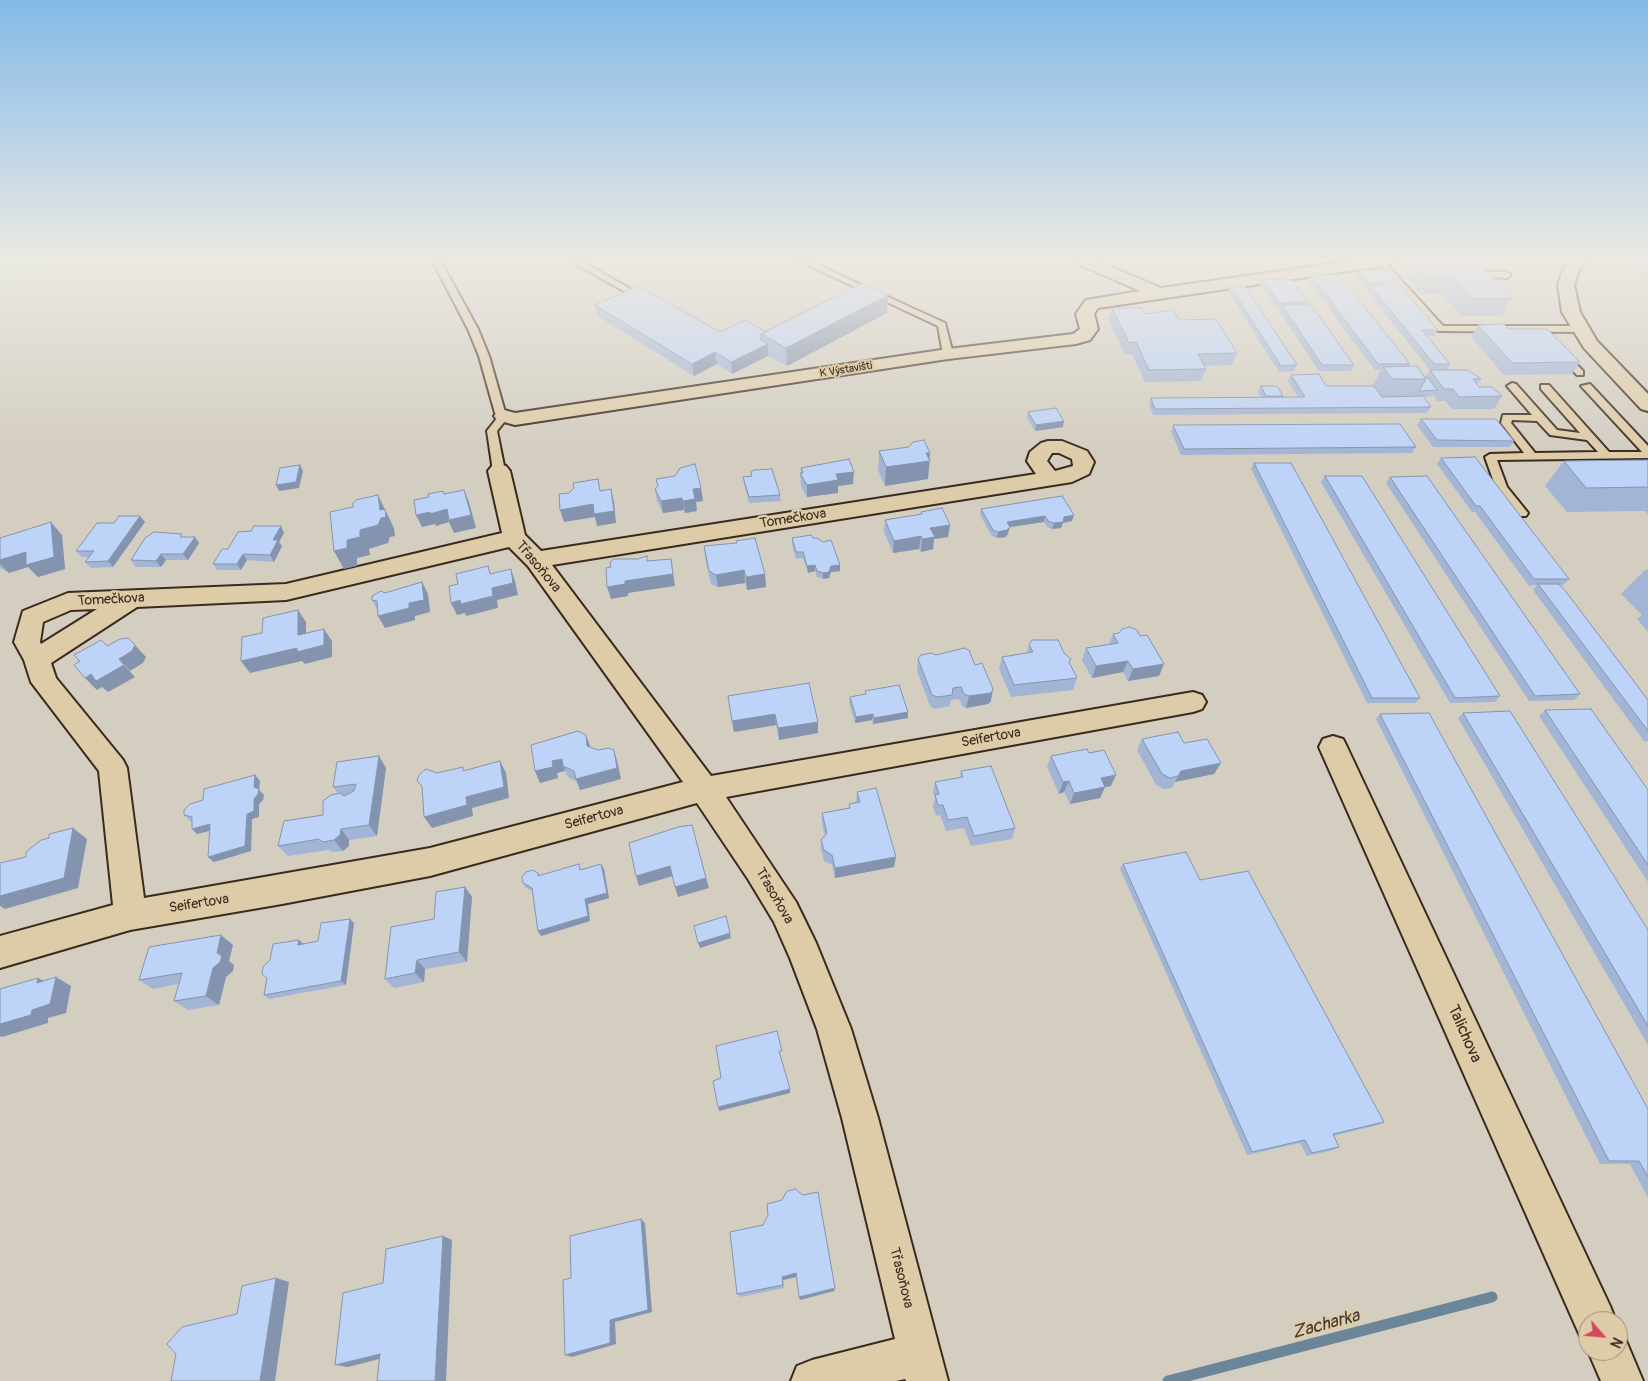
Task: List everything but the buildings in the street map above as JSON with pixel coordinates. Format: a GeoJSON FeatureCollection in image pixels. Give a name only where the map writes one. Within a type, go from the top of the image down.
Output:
{"type":"FeatureCollection","features":[{"type":"Feature","properties":{"kind":"street","name":"K Výstavišti"},"geometry":{"type":"LineString","coordinates":[[504,416],[515,419],[948,354],[1076,339],[1084,336],[1089,329],[1088,324]]}},
{"type":"Feature","properties":{"kind":"street"},"geometry":{"type":"LineString","coordinates":[[1578,324],[1605,361],[1648,405]]}},
{"type":"Feature","properties":{"kind":"street","name":"Třasoňova"},"geometry":{"type":"LineString","coordinates":[[499,471],[514,538],[536,560],[704,789],[759,869],[785,912],[806,954],[834,1029],[862,1127],[924,1367]]}},
{"type":"Feature","properties":{"kind":"street","name":"Tomečkova"},"geometry":{"type":"LineString","coordinates":[[536,560],[1049,478]]}},
{"type":"Feature","properties":{"kind":"street","name":"Tomečkova"},"geometry":{"type":"LineString","coordinates":[[130,915],[113,768],[44,682],[37,659],[27,642],[32,618],[68,602],[286,592],[514,538]]}},
{"type":"Feature","properties":{"kind":"street"},"geometry":{"type":"LineString","coordinates":[[37,659],[133,599]]}},
{"type":"Feature","properties":{"kind":"street","name":"Seifertova"},"geometry":{"type":"LineString","coordinates":[[0,952],[130,915],[282,890],[430,862],[704,789],[1193,702]]}},
{"type":"Feature","properties":{"kind":"street","name":"Talichova"},"geometry":{"type":"LineString","coordinates":[[1333,747],[1590,1311]]}},
{"type":"Feature","properties":{"kind":"street"},"geometry":{"type":"LineString","coordinates":[[1613,1361],[1622,1381]]}},
{"type":"Feature","properties":{"kind":"street"},"geometry":{"type":"LineString","coordinates":[[812,1381],[924,1367]]}},
{"type":"Feature","properties":{"kind":"lane"},"geometry":{"type":"LineString","coordinates":[[471,324],[484,356],[500,413],[504,416],[492,431],[499,471]]}},
{"type":"Feature","properties":{"kind":"lane"},"geometry":{"type":"LineString","coordinates":[[941,324],[948,354]]}},
{"type":"Feature","properties":{"kind":"lane"},"geometry":{"type":"LineString","coordinates":[[1436,324],[1440,329],[1580,329]]}},
{"type":"Feature","properties":{"kind":"lane"},"geometry":{"type":"LineString","coordinates":[[1536,329],[1580,373]]}},
{"type":"Feature","properties":{"kind":"lane"},"geometry":{"type":"LineString","coordinates":[[1512,386],[1554,433],[1589,437]]}},
{"type":"Feature","properties":{"kind":"lane"},"geometry":{"type":"LineString","coordinates":[[1586,386],[1648,453]]}},
{"type":"Feature","properties":{"kind":"lane"},"geometry":{"type":"LineString","coordinates":[[1545,387],[1605,454]]}},
{"type":"Feature","properties":{"kind":"lane"},"geometry":{"type":"LineString","coordinates":[[1531,455],[1506,424],[1507,417],[1540,418]]}},
{"type":"Feature","properties":{"kind":"lane"},"geometry":{"type":"LineString","coordinates":[[1522,513],[1502,488],[1490,456],[1648,453]]}},
{"type":"Feature","properties":{"kind":"waterway","name":"Zacharka"},"geometry":{"type":"LineString","coordinates":[[1168,1381],[1492,1297]]}}]}
